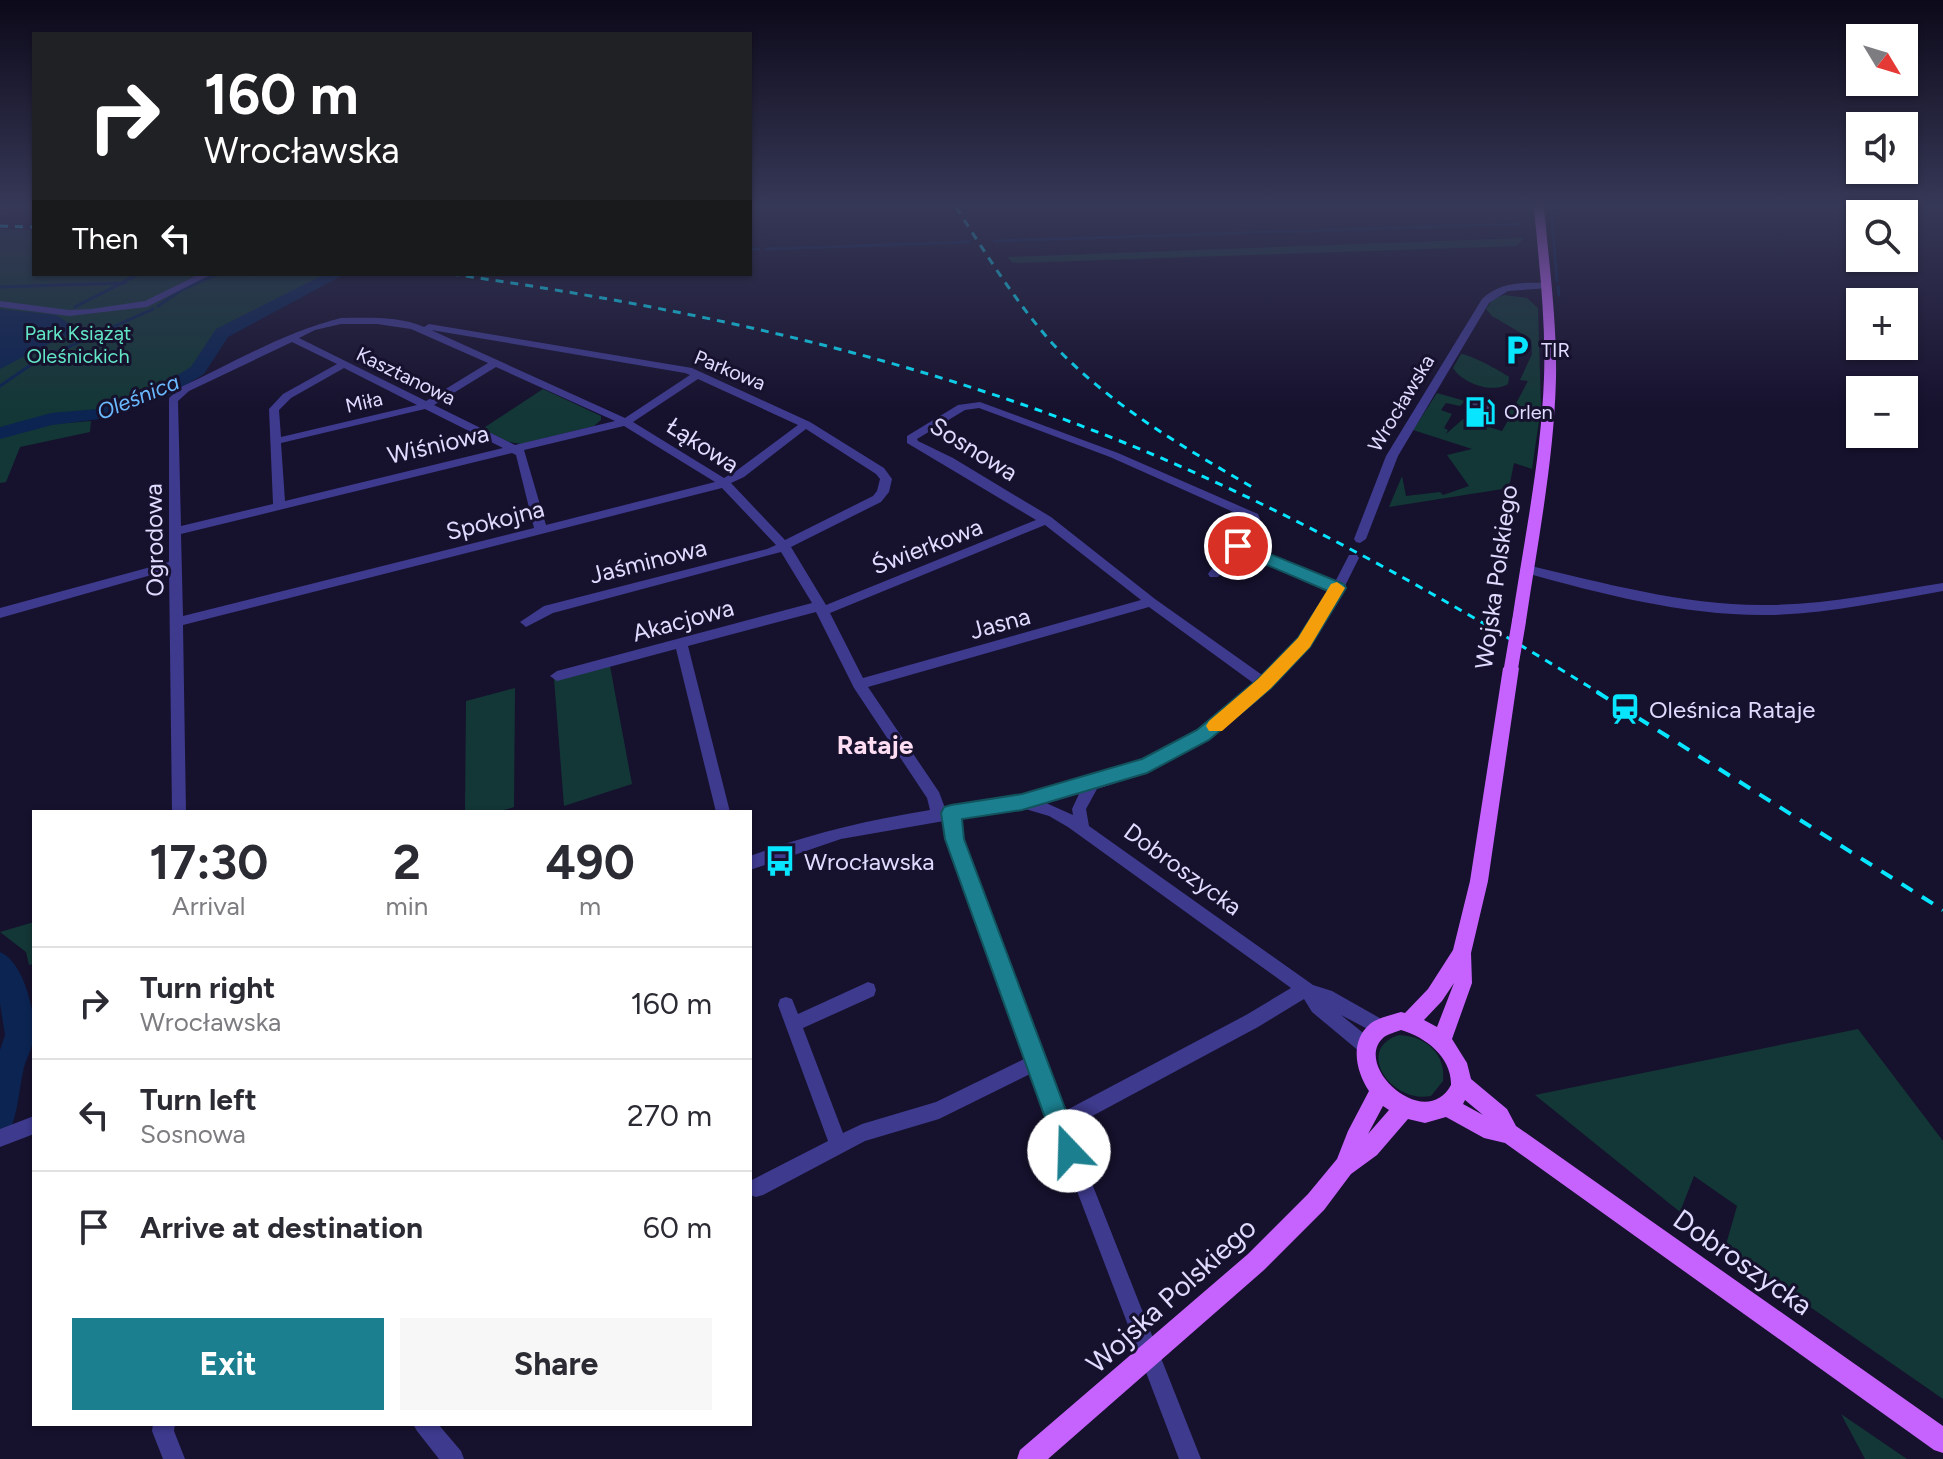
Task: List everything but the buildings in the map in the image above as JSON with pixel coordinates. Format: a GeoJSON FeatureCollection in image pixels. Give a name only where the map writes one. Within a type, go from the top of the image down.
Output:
{"type":"FeatureCollection","features":[{"type":"Feature","properties":{"kind":"main road","name":"Wojska Polskiego"},"geometry":{"type":"LineString","coordinates":[[1442,1040],[1463,983],[1462,953],[1479,881],[1548,417],[1549,331],[1545,275]]}},
{"type":"Feature","properties":{"kind":"main road","name":"Wojska Polskiego"},"geometry":{"type":"LineString","coordinates":[[1409,1022],[1435,995],[1462,953]]}},
{"type":"Feature","properties":{"kind":"main road"},"geometry":{"type":"LineString","coordinates":[[1409,1022],[1424,1027],[1442,1040],[1454,1056],[1460,1083],[1455,1097],[1447,1106],[1420,1112],[1404,1108],[1380,1091],[1368,1066],[1366,1046],[1379,1027],[1409,1022]]}},
{"type":"Feature","properties":{"kind":"main road","name":"Dobroszycka"},"geometry":{"type":"LineString","coordinates":[[1460,1083],[1500,1116],[1509,1133],[1943,1441]]}},
{"type":"Feature","properties":{"kind":"main road","name":"Wojska Polskiego"},"geometry":{"type":"LineString","coordinates":[[1344,1167],[1355,1138],[1380,1091]]}},
{"type":"Feature","properties":{"kind":"main road","name":"Dobroszycka"},"geometry":{"type":"LineString","coordinates":[[1447,1106],[1491,1131],[1509,1133]]}},
{"type":"Feature","properties":{"kind":"main road","name":"Wojska Polskiego"},"geometry":{"type":"LineString","coordinates":[[1029,1459],[1150,1356],[1284,1235],[1344,1167],[1370,1148],[1404,1108]]}},
{"type":"Feature","properties":{"kind":"street"},"geometry":{"type":"LineString","coordinates":[[0,304],[78,314],[147,304],[203,276]]}},
{"type":"Feature","properties":{"kind":"street","name":"Wrocławska"},"geometry":{"type":"LineString","coordinates":[[1360,539],[1397,446],[1490,295],[1546,291]]}},
{"type":"Feature","properties":{"kind":"street","name":"Łąkowa"},"geometry":{"type":"LineString","coordinates":[[290,337],[327,323],[353,320],[413,326],[472,351],[626,422],[724,483],[784,547],[822,608],[859,684],[945,814],[1059,1124],[1190,1459]]}},
{"type":"Feature","properties":{"kind":"street","name":"Parkowa"},"geometry":{"type":"LineString","coordinates":[[413,326],[698,374],[806,424],[880,471],[886,479],[886,485],[877,499],[784,547]]}},
{"type":"Feature","properties":{"kind":"street","name":"Kasztanowa"},"geometry":{"type":"LineString","coordinates":[[290,337],[514,449]]}},
{"type":"Feature","properties":{"kind":"street","name":"Ogrodowa"},"geometry":{"type":"LineString","coordinates":[[179,810],[173,400],[185,389],[290,337]]}},
{"type":"Feature","properties":{"kind":"street"},"geometry":{"type":"LineString","coordinates":[[472,351],[491,337]]}},
{"type":"Feature","properties":{"kind":"street","name":"Miła"},"geometry":{"type":"LineString","coordinates":[[277,441],[425,406],[497,362]]}},
{"type":"Feature","properties":{"kind":"street"},"geometry":{"type":"LineString","coordinates":[[279,505],[274,409],[279,402],[343,365]]}},
{"type":"Feature","properties":{"kind":"street","name":"Wiśniowa"},"geometry":{"type":"LineString","coordinates":[[177,531],[626,422],[698,374]]}},
{"type":"Feature","properties":{"kind":"street","name":"Sosnowa"},"geometry":{"type":"LineString","coordinates":[[1214,574],[1256,525],[1254,517],[1114,455],[980,405],[962,407],[911,438],[913,443],[1047,520],[1151,602],[1265,684]]}},
{"type":"Feature","properties":{"kind":"street","name":"Spokojna"},"geometry":{"type":"LineString","coordinates":[[177,622],[724,483],[806,424]]}},
{"type":"Feature","properties":{"kind":"street"},"geometry":{"type":"LineString","coordinates":[[514,449],[521,453],[541,531]]}},
{"type":"Feature","properties":{"kind":"street","name":"Świerkowa"},"geometry":{"type":"LineString","coordinates":[[822,608],[1047,520]]}},
{"type":"Feature","properties":{"kind":"street"},"geometry":{"type":"LineString","coordinates":[[1238,546],[1338,588]]}},
{"type":"Feature","properties":{"kind":"street","name":"Jaśminowa"},"geometry":{"type":"LineString","coordinates":[[526,622],[549,609],[784,547]]}},
{"type":"Feature","properties":{"kind":"street"},"geometry":{"type":"LineString","coordinates":[[752,862],[850,831],[1022,802],[1092,784],[1136,770],[1185,747],[1265,684],[1304,643],[1353,558]]}},
{"type":"Feature","properties":{"kind":"street"},"geometry":{"type":"LineString","coordinates":[[0,613],[177,564]]}},
{"type":"Feature","properties":{"kind":"street"},"geometry":{"type":"LineString","coordinates":[[1526,569],[1664,600],[1738,609],[1802,607],[1943,587]]}},
{"type":"Feature","properties":{"kind":"street","name":"Jasna"},"geometry":{"type":"LineString","coordinates":[[859,684],[1151,602]]}},
{"type":"Feature","properties":{"kind":"street","name":"Akacjowa"},"geometry":{"type":"LineString","coordinates":[[557,676],[822,608]]}},
{"type":"Feature","properties":{"kind":"street"},"geometry":{"type":"LineString","coordinates":[[681,644],[722,810]]}},
{"type":"Feature","properties":{"kind":"street"},"geometry":{"type":"LineString","coordinates":[[1082,828],[1079,809],[1092,784]]}},
{"type":"Feature","properties":{"kind":"street","name":"Dobroszycka"},"geometry":{"type":"LineString","coordinates":[[1022,802],[1053,811],[1082,828],[1305,989],[1326,997],[1379,1027]]}},
{"type":"Feature","properties":{"kind":"street"},"geometry":{"type":"LineString","coordinates":[[1059,1124],[1252,1021],[1305,989]]}},
{"type":"Feature","properties":{"kind":"street","name":"Dobroszycka"},"geometry":{"type":"LineString","coordinates":[[1305,989],[1318,1006],[1366,1046]]}},
{"type":"Feature","properties":{"kind":"street"},"geometry":{"type":"LineString","coordinates":[[794,1024],[868,990]]}},
{"type":"Feature","properties":{"kind":"street"},"geometry":{"type":"LineString","coordinates":[[786,1005],[839,1145]]}},
{"type":"Feature","properties":{"kind":"street"},"geometry":{"type":"LineString","coordinates":[[756,1188],[862,1133],[939,1110],[1038,1061]]}},
{"type":"Feature","properties":{"kind":"street"},"geometry":{"type":"LineString","coordinates":[[164,1426],[174,1459]]}},
{"type":"Feature","properties":{"kind":"street"},"geometry":{"type":"LineString","coordinates":[[426,1426],[453,1459]]}},
{"type":"Feature","properties":{"kind":"green space","name":"Park Książąt Oleśnickich"},"geometry":{"type":"Polygon","coordinates":[[[0,275],[328,276],[217,333],[190,372],[154,393],[121,407],[0,429],[0,275]]]}},
{"type":"Feature","properties":{"kind":"green space"},"geometry":{"type":"Polygon","coordinates":[[[1504,295],[1527,298],[1538,308],[1541,407],[1532,469],[1514,463],[1509,488],[1389,507],[1402,476],[1406,496],[1440,492],[1443,495],[1469,486],[1447,455],[1472,449],[1413,430],[1437,393],[1465,401],[1460,406],[1446,403],[1441,410],[1452,414],[1444,428],[1448,430],[1446,434],[1463,419],[1502,431],[1510,417],[1506,407],[1513,409],[1528,381],[1520,380],[1532,354],[1531,339],[1492,316],[1486,309],[1492,300],[1504,295]]]}},
{"type":"Feature","properties":{"kind":"green space"},"geometry":{"type":"Polygon","coordinates":[[[1461,354],[1505,374],[1509,377],[1508,384],[1486,387],[1463,378],[1453,368],[1461,354]]]}},
{"type":"Feature","properties":{"kind":"green space"},"geometry":{"type":"Polygon","coordinates":[[[543,389],[601,416],[601,420],[594,426],[521,444],[509,442],[482,429],[543,389]]]}},
{"type":"Feature","properties":{"kind":"green space"},"geometry":{"type":"Polygon","coordinates":[[[91,421],[90,432],[20,447],[6,482],[0,483],[0,436],[32,426],[91,421]]]}},
{"type":"Feature","properties":{"kind":"green space"},"geometry":{"type":"Polygon","coordinates":[[[610,666],[632,784],[564,806],[554,679],[610,666]]]}},
{"type":"Feature","properties":{"kind":"green space"},"geometry":{"type":"Polygon","coordinates":[[[515,688],[514,807],[504,810],[465,810],[466,701],[515,688]]]}},
{"type":"Feature","properties":{"kind":"green space"},"geometry":{"type":"Polygon","coordinates":[[[32,923],[32,964],[29,965],[26,952],[0,932],[32,923]]]}},
{"type":"Feature","properties":{"kind":"green space"},"geometry":{"type":"Polygon","coordinates":[[[1858,1029],[1943,1141],[1943,1399],[1725,1248],[1737,1206],[1694,1176],[1680,1212],[1535,1095],[1858,1029]]]}},
{"type":"Feature","properties":{"kind":"green space"},"geometry":{"type":"Polygon","coordinates":[[[1399,1035],[1426,1043],[1438,1055],[1443,1081],[1431,1096],[1403,1092],[1383,1074],[1379,1052],[1386,1042],[1399,1035]]]}},
{"type":"Feature","properties":{"kind":"green space"},"geometry":{"type":"Polygon","coordinates":[[[1841,1414],[1907,1459],[1865,1459],[1841,1414]]]}},
{"type":"Feature","properties":{"kind":"water"},"geometry":{"type":"Polygon","coordinates":[[[0,309],[56,315],[73,326],[70,333],[0,369],[0,309]]]}},
{"type":"Feature","properties":{"kind":"waterway"},"geometry":{"type":"LineString","coordinates":[[1557,275],[1557,281]]}},
{"type":"Feature","properties":{"kind":"waterway"},"geometry":{"type":"LineString","coordinates":[[121,283],[135,276]]}},
{"type":"Feature","properties":{"kind":"waterway"},"geometry":{"type":"LineString","coordinates":[[158,306],[183,289],[213,276]]}},
{"type":"Feature","properties":{"kind":"waterway","name":"Oleśnica"},"geometry":{"type":"LineString","coordinates":[[0,433],[51,419],[101,414],[162,392],[198,370],[206,353],[222,333],[333,276]]}},
{"type":"Feature","properties":{"kind":"waterway"},"geometry":{"type":"LineString","coordinates":[[0,287],[121,283]]}},
{"type":"Feature","properties":{"kind":"waterway"},"geometry":{"type":"LineString","coordinates":[[75,307],[121,283]]}},
{"type":"Feature","properties":{"kind":"waterway"},"geometry":{"type":"LineString","coordinates":[[1558,287],[1559,295]]}},
{"type":"Feature","properties":{"kind":"waterway"},"geometry":{"type":"LineString","coordinates":[[0,386],[35,362],[153,309]]}},
{"type":"Feature","properties":{"kind":"waterway","name":"Oleśnica"},"geometry":{"type":"LineString","coordinates":[[0,965],[10,980],[20,1035],[8,1070],[0,1117]]}},
{"type":"Feature","properties":{"kind":"railway"},"geometry":{"type":"LineString","coordinates":[[1000,275],[1052,343],[1098,386],[1149,424],[1257,490]]}},
{"type":"Feature","properties":{"kind":"railway"},"geometry":{"type":"LineString","coordinates":[[464,276],[609,299],[766,331],[920,371],[1071,422],[1140,449],[1276,511],[1408,580],[1601,694]]}},
{"type":"Feature","properties":{"kind":"railway"},"geometry":{"type":"LineString","coordinates":[[1597,692],[1943,910]]}},
{"type":"Feature","properties":{"kind":"slow traffic"},"geometry":{"type":"LineString","coordinates":[[1215,726],[1265,684],[1304,643],[1331,603],[1337,588]]}},
{"type":"Feature","properties":{"kind":"place","name":"TIR"},"geometry":{"type":"Point","coordinates":[1517,350]}},
{"type":"Feature","properties":{"kind":"place","name":"Orlen"},"geometry":{"type":"Point","coordinates":[1480,412]}},
{"type":"Feature","properties":{"kind":"place","name":"Oleśnica Rataje"},"geometry":{"type":"Point","coordinates":[1625,709]}},
{"type":"Feature","properties":{"kind":"place","name":"Wrocławska"},"geometry":{"type":"Point","coordinates":[780,861]}},
{"type":"Feature","properties":{"kind":"district","name":"Rataje"},"geometry":{"type":"Point","coordinates":[875,745]}},
{"type":"Feature","properties":{"kind":"route"},"geometry":{"type":"LineString","coordinates":[[1069,1151],[954,839],[951,813],[1022,802],[1092,784],[1147,765],[1203,735],[1265,684],[1304,643],[1338,588],[1238,546]]}}]}
